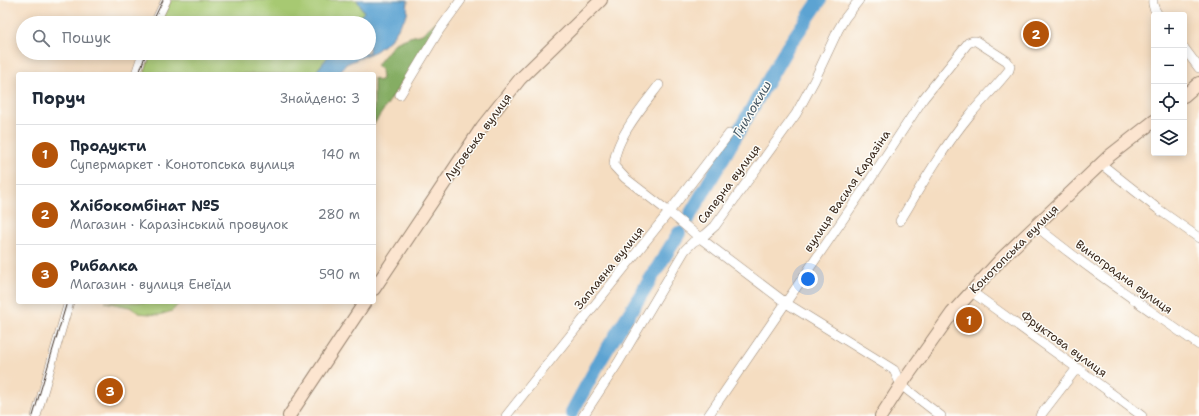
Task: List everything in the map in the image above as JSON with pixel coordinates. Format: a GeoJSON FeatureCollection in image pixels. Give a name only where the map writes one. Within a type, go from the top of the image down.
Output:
{"type":"FeatureCollection","features":[{"type":"Feature","properties":{"kind":"street"},"geometry":{"type":"LineString","coordinates":[[158,16],[166,0]]}},
{"type":"Feature","properties":{"kind":"street"},"geometry":{"type":"LineString","coordinates":[[400,95],[440,29],[462,0]]}},
{"type":"Feature","properties":{"kind":"street","name":"Луговська вулиця"},"geometry":{"type":"LineString","coordinates":[[376,286],[487,121],[520,79],[601,0]]}},
{"type":"Feature","properties":{"kind":"street","name":"Саперна вулиця"},"geometry":{"type":"LineString","coordinates":[[582,416],[618,363],[685,250],[693,242],[715,226],[796,114],[814,81],[838,30],[859,0]]}},
{"type":"Feature","properties":{"kind":"street"},"geometry":{"type":"LineString","coordinates":[[1153,0],[1153,6],[1156,12]]}},
{"type":"Feature","properties":{"kind":"street","name":"вулиця Василя Каразіна"},"geometry":{"type":"LineString","coordinates":[[708,416],[870,180],[923,99],[966,45],[970,41],[978,42],[1007,61],[1010,66],[1009,70],[969,116],[955,135],[900,221]]}},
{"type":"Feature","properties":{"kind":"street"},"geometry":{"type":"LineString","coordinates":[[1187,52],[1199,68]]}},
{"type":"Feature","properties":{"kind":"street"},"geometry":{"type":"LineString","coordinates":[[137,72],[141,60]]}},
{"type":"Feature","properties":{"kind":"street"},"geometry":{"type":"LineString","coordinates":[[1187,93],[1199,83]]}},
{"type":"Feature","properties":{"kind":"street"},"geometry":{"type":"LineString","coordinates":[[659,85],[631,122],[617,148],[614,166],[625,178],[700,238],[786,303],[894,370],[901,385],[941,416]]}},
{"type":"Feature","properties":{"kind":"street","name":"Конотопська вулиця"},"geometry":{"type":"LineString","coordinates":[[881,416],[952,313],[1003,258],[1108,157],[1151,123]]}},
{"type":"Feature","properties":{"kind":"street","name":"Заплавна вулиця"},"geometry":{"type":"LineString","coordinates":[[506,416],[669,212],[729,134]]}},
{"type":"Feature","properties":{"kind":"street"},"geometry":{"type":"LineString","coordinates":[[1101,164],[1158,209],[1199,238]]}},
{"type":"Feature","properties":{"kind":"street","name":"Виноградна вулиця"},"geometry":{"type":"LineString","coordinates":[[1036,226],[1060,246],[1199,345]]}},
{"type":"Feature","properties":{"kind":"street","name":"Фруктова вулиця"},"geometry":{"type":"LineString","coordinates":[[972,292],[1142,416]]}},
{"type":"Feature","properties":{"kind":"street"},"geometry":{"type":"LineString","coordinates":[[36,416],[68,304]]}},
{"type":"Feature","properties":{"kind":"street"},"geometry":{"type":"LineString","coordinates":[[289,416],[364,304]]}},
{"type":"Feature","properties":{"kind":"street"},"geometry":{"type":"LineString","coordinates":[[1040,416],[1077,368]]}},
{"type":"Feature","properties":{"kind":"green space"},"geometry":{"type":"Polygon","coordinates":[[[171,0],[357,0],[364,12],[360,16],[164,16],[171,0]]]}},
{"type":"Feature","properties":{"kind":"green space"},"geometry":{"type":"Polygon","coordinates":[[[437,21],[435,27],[395,93],[376,121],[376,80],[378,81],[382,79],[381,69],[376,66],[395,43],[422,34],[437,21]]]}},
{"type":"Feature","properties":{"kind":"green space"},"geometry":{"type":"Polygon","coordinates":[[[149,60],[325,60],[316,72],[145,72],[149,60]]]}},
{"type":"Feature","properties":{"kind":"green space"},"geometry":{"type":"Polygon","coordinates":[[[115,304],[178,304],[172,311],[159,315],[139,313],[130,307],[115,304]]]}},
{"type":"Feature","properties":{"kind":"water"},"geometry":{"type":"Polygon","coordinates":[[[357,0],[408,0],[407,15],[390,40],[376,51],[376,16],[360,16],[364,12],[357,0]]]}},
{"type":"Feature","properties":{"kind":"water"},"geometry":{"type":"Polygon","coordinates":[[[325,60],[355,60],[346,64],[340,72],[316,72],[325,60]]]}},
{"type":"Feature","properties":{"kind":"waterway","name":"Гнилокиш"},"geometry":{"type":"LineString","coordinates":[[687,220],[787,48],[820,0]]}},
{"type":"Feature","properties":{"kind":"waterway","name":"Гнилокиш"},"geometry":{"type":"LineString","coordinates":[[572,412],[601,359],[679,233]]}},
{"type":"Feature","properties":{"kind":"tram line"},"geometry":{"type":"LineString","coordinates":[[155,16],[163,0]]}},
{"type":"Feature","properties":{"kind":"tram line"},"geometry":{"type":"LineString","coordinates":[[140,72],[144,60]]}},
{"type":"Feature","properties":{"kind":"tram line"},"geometry":{"type":"LineString","coordinates":[[33,416],[66,304]]}},
{"type":"Feature","properties":{"kind":"place","name":"Хлібокомбінат №5"},"geometry":{"type":"Point","coordinates":[1036,34]}},
{"type":"Feature","properties":{"kind":"place","name":"Продукти"},"geometry":{"type":"Point","coordinates":[969,320]}},
{"type":"Feature","properties":{"kind":"place","name":"Рибалка"},"geometry":{"type":"Point","coordinates":[110,391]}}]}
